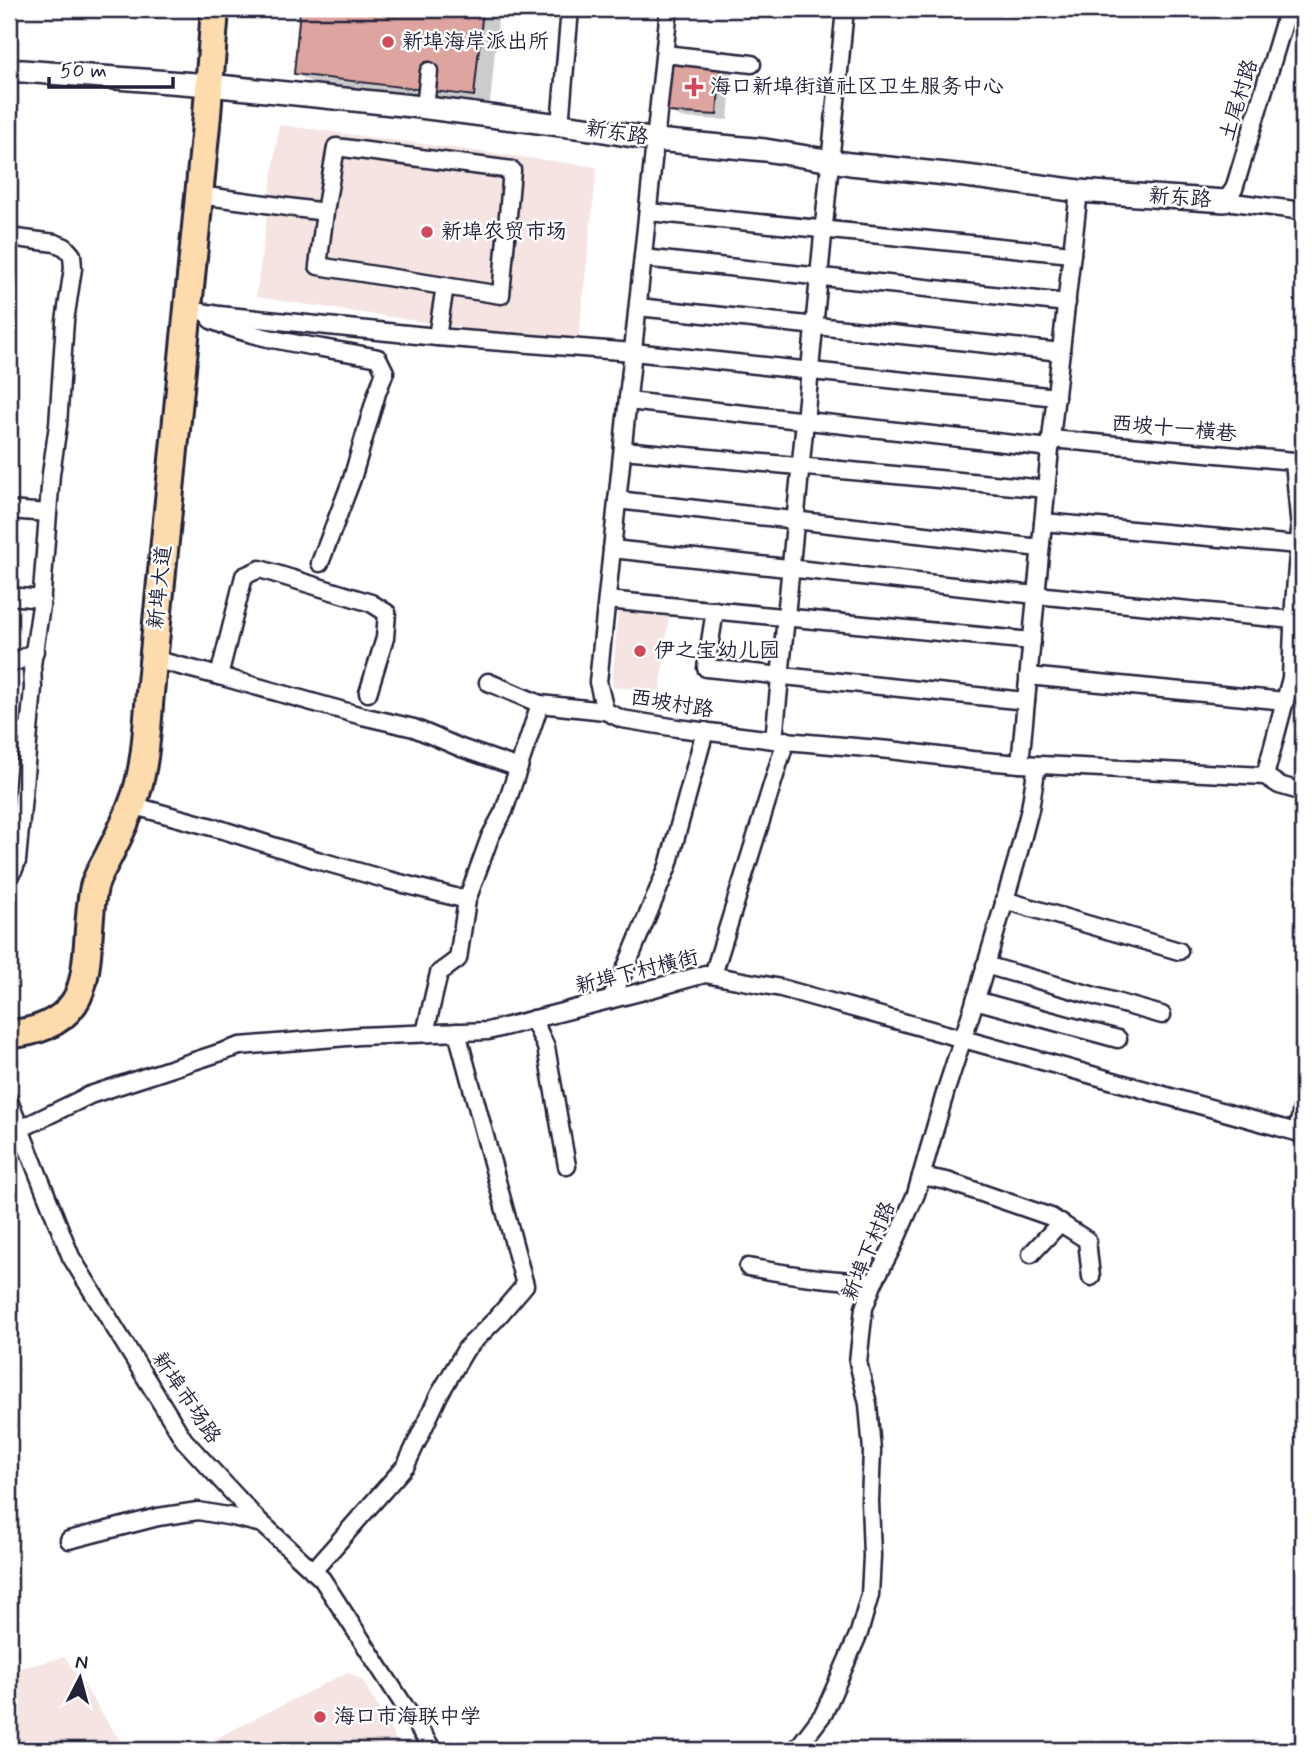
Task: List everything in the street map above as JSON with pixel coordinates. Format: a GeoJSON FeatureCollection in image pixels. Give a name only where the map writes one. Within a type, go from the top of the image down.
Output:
{"type":"FeatureCollection","features":[{"type":"Feature","properties":{"kind":"main road","name":"新埠大道"},"geometry":{"type":"LineString","coordinates":[[9,1034],[30,1032],[60,1018],[78,997],[85,969],[94,887],[138,784],[144,752],[215,9]]}},
{"type":"Feature","properties":{"kind":"main road","name":"新埠大道"},"geometry":{"type":"LineString","coordinates":[[209,85],[222,57],[228,9]]}},
{"type":"Feature","properties":{"kind":"street"},"geometry":{"type":"LineString","coordinates":[[559,125],[570,9]]}},
{"type":"Feature","properties":{"kind":"street","name":"西坡村路"},"geometry":{"type":"LineString","coordinates":[[669,9],[598,682],[605,711],[622,719],[705,731],[972,760],[1265,776]]}},
{"type":"Feature","properties":{"kind":"street"},"geometry":{"type":"LineString","coordinates":[[713,975],[780,740],[781,675],[786,617],[845,9]]}},
{"type":"Feature","properties":{"kind":"street","name":"土尾村路"},"geometry":{"type":"LineString","coordinates":[[1225,201],[1234,189],[1289,9]]}},
{"type":"Feature","properties":{"kind":"street"},"geometry":{"type":"LineString","coordinates":[[665,54],[752,64]]}},
{"type":"Feature","properties":{"kind":"street","name":"新东路"},"geometry":{"type":"LineString","coordinates":[[9,69],[209,85],[425,108],[656,140],[765,150],[831,161],[1079,191],[1225,201]]}},
{"type":"Feature","properties":{"kind":"street"},"geometry":{"type":"LineString","coordinates":[[425,108],[429,71]]}},
{"type":"Feature","properties":{"kind":"street"},"geometry":{"type":"LineString","coordinates":[[336,147],[512,170],[501,295],[318,266],[325,212],[336,147]]}},
{"type":"Feature","properties":{"kind":"street"},"geometry":{"type":"LineString","coordinates":[[1020,764],[1046,489],[1079,191]]}},
{"type":"Feature","properties":{"kind":"street"},"geometry":{"type":"LineString","coordinates":[[199,195],[325,212]]}},
{"type":"Feature","properties":{"kind":"street"},"geometry":{"type":"LineString","coordinates":[[1225,201],[1303,211]]}},
{"type":"Feature","properties":{"kind":"street"},"geometry":{"type":"LineString","coordinates":[[649,212],[1072,254]]}},
{"type":"Feature","properties":{"kind":"street"},"geometry":{"type":"LineString","coordinates":[[9,237],[55,243],[65,247],[72,255],[73,268],[65,321],[42,599],[32,664],[33,688],[16,799],[17,861],[9,876]]}},
{"type":"Feature","properties":{"kind":"street"},"geometry":{"type":"LineString","coordinates":[[643,258],[1067,303]]}},
{"type":"Feature","properties":{"kind":"street"},"geometry":{"type":"LineString","coordinates":[[437,337],[445,286]]}},
{"type":"Feature","properties":{"kind":"street"},"geometry":{"type":"LineString","coordinates":[[638,307],[1061,352]]}},
{"type":"Feature","properties":{"kind":"street"},"geometry":{"type":"LineString","coordinates":[[187,309],[219,315],[437,337],[633,352],[1056,397]]}},
{"type":"Feature","properties":{"kind":"street"},"geometry":{"type":"LineString","coordinates":[[187,309],[234,330],[287,343],[378,358],[385,372],[352,479],[320,563]]}},
{"type":"Feature","properties":{"kind":"street","name":"西坡十一横巷"},"geometry":{"type":"LineString","coordinates":[[628,401],[1051,444],[1294,461],[1300,501]]}},
{"type":"Feature","properties":{"kind":"street"},"geometry":{"type":"LineString","coordinates":[[623,450],[1046,489]]}},
{"type":"Feature","properties":{"kind":"street"},"geometry":{"type":"LineString","coordinates":[[617,500],[1040,548]]}},
{"type":"Feature","properties":{"kind":"street"},"geometry":{"type":"LineString","coordinates":[[1300,501],[1293,620],[1298,651],[1265,776],[1279,785],[1303,792]]}},
{"type":"Feature","properties":{"kind":"street"},"geometry":{"type":"LineString","coordinates":[[9,510],[48,513]]}},
{"type":"Feature","properties":{"kind":"street"},"geometry":{"type":"LineString","coordinates":[[1043,522],[1298,545]]}},
{"type":"Feature","properties":{"kind":"street"},"geometry":{"type":"LineString","coordinates":[[612,549],[1293,620]]}},
{"type":"Feature","properties":{"kind":"street"},"geometry":{"type":"LineString","coordinates":[[219,676],[244,576],[260,569],[371,603],[387,612],[385,638],[368,693]]}},
{"type":"Feature","properties":{"kind":"street"},"geometry":{"type":"LineString","coordinates":[[9,596],[42,599]]}},
{"type":"Feature","properties":{"kind":"street"},"geometry":{"type":"LineString","coordinates":[[607,600],[1032,641]]}},
{"type":"Feature","properties":{"kind":"street"},"geometry":{"type":"LineString","coordinates":[[715,610],[706,668],[1026,701]]}},
{"type":"Feature","properties":{"kind":"street"},"geometry":{"type":"LineString","coordinates":[[9,664],[35,651]]}},
{"type":"Feature","properties":{"kind":"street"},"geometry":{"type":"LineString","coordinates":[[153,659],[414,728],[519,768]]}},
{"type":"Feature","properties":{"kind":"street"},"geometry":{"type":"LineString","coordinates":[[1028,676],[1285,701]]}},
{"type":"Feature","properties":{"kind":"street"},"geometry":{"type":"LineString","coordinates":[[488,682],[540,704],[605,711]]}},
{"type":"Feature","properties":{"kind":"street"},"geometry":{"type":"LineString","coordinates":[[425,1033],[439,973],[458,959],[467,900],[490,837],[504,811],[540,704]]}},
{"type":"Feature","properties":{"kind":"street"},"geometry":{"type":"LineString","coordinates":[[9,730],[28,733]]}},
{"type":"Feature","properties":{"kind":"street"},"geometry":{"type":"LineString","coordinates":[[610,1000],[667,866],[705,731]]}},
{"type":"Feature","properties":{"kind":"street","name":"新埠下村路"},"geometry":{"type":"LineString","coordinates":[[796,1750],[824,1713],[859,1633],[870,1595],[872,1451],[868,1404],[858,1362],[864,1308],[916,1195],[1030,809],[1037,765]]}},
{"type":"Feature","properties":{"kind":"street"},"geometry":{"type":"LineString","coordinates":[[131,805],[341,867],[467,900]]}},
{"type":"Feature","properties":{"kind":"street"},"geometry":{"type":"LineString","coordinates":[[1004,900],[1179,951]]}},
{"type":"Feature","properties":{"kind":"street"},"geometry":{"type":"LineString","coordinates":[[985,965],[1162,1015]]}},
{"type":"Feature","properties":{"kind":"street","name":"新埠下村横街"},"geometry":{"type":"LineString","coordinates":[[20,1129],[90,1095],[240,1046],[359,1036],[488,1031],[705,974],[780,988],[1300,1133]]}},
{"type":"Feature","properties":{"kind":"street"},"geometry":{"type":"LineString","coordinates":[[975,1000],[1118,1039]]}},
{"type":"Feature","properties":{"kind":"street"},"geometry":{"type":"LineString","coordinates":[[533,1019],[546,1046],[567,1166]]}},
{"type":"Feature","properties":{"kind":"street"},"geometry":{"type":"LineString","coordinates":[[313,1571],[407,1465],[439,1395],[466,1349],[525,1286],[457,1032]]}},
{"type":"Feature","properties":{"kind":"street","name":"新埠市场路"},"geometry":{"type":"LineString","coordinates":[[9,1101],[71,1256],[184,1440],[264,1525],[321,1579],[433,1750]]}},
{"type":"Feature","properties":{"kind":"street"},"geometry":{"type":"LineString","coordinates":[[1300,1133],[1303,1104]]}},
{"type":"Feature","properties":{"kind":"street"},"geometry":{"type":"LineString","coordinates":[[921,1176],[947,1181],[1061,1222],[1087,1240],[1091,1277]]}},
{"type":"Feature","properties":{"kind":"street"},"geometry":{"type":"LineString","coordinates":[[1031,1254],[1061,1222]]}},
{"type":"Feature","properties":{"kind":"street"},"geometry":{"type":"LineString","coordinates":[[748,1267],[796,1277],[874,1282]]}},
{"type":"Feature","properties":{"kind":"street"},"geometry":{"type":"LineString","coordinates":[[69,1540],[158,1517],[198,1511],[264,1525]]}},
{"type":"Feature","properties":{"kind":"shaded area","name":"新埠农贸市场"},"geometry":{"type":"Polygon","coordinates":[[[279,125],[597,167],[578,345],[256,297],[279,125]]]}},
{"type":"Feature","properties":{"kind":"shaded area","name":"伊之宝幼儿园"},"geometry":{"type":"Polygon","coordinates":[[[618,612],[669,615],[660,691],[612,687],[618,612]]]}},
{"type":"Feature","properties":{"kind":"shaded area"},"geometry":{"type":"Polygon","coordinates":[[[65,1657],[126,1750],[9,1750],[9,1671],[65,1657]]]}},
{"type":"Feature","properties":{"kind":"shaded area","name":"海口市海联中学"},"geometry":{"type":"Polygon","coordinates":[[[348,1672],[363,1681],[402,1750],[193,1750],[348,1672]]]}},
{"type":"Feature","properties":{"kind":"building","name":"新埠海岸派出所"},"geometry":{"type":"Polygon","coordinates":[[[300,9],[483,9],[474,96],[294,74],[300,9]]]}},
{"type":"Feature","properties":{"kind":"building","name":"海口新埠街道社区卫生服务中心"},"geometry":{"type":"Polygon","coordinates":[[[672,57],[721,61],[717,115],[667,112],[672,57]]]}},
{"type":"Feature","properties":{"kind":"place","name":"新埠海岸派出所"},"geometry":{"type":"Point","coordinates":[388,42]}},
{"type":"Feature","properties":{"kind":"place","name":"海口新埠街道社区卫生服务中心"},"geometry":{"type":"Point","coordinates":[694,87]}},
{"type":"Feature","properties":{"kind":"place","name":"新埠农贸市场"},"geometry":{"type":"Point","coordinates":[427,232]}},
{"type":"Feature","properties":{"kind":"place","name":"伊之宝幼儿园"},"geometry":{"type":"Point","coordinates":[640,651]}},
{"type":"Feature","properties":{"kind":"place","name":"海口市海联中学"},"geometry":{"type":"Point","coordinates":[320,1717]}}]}
